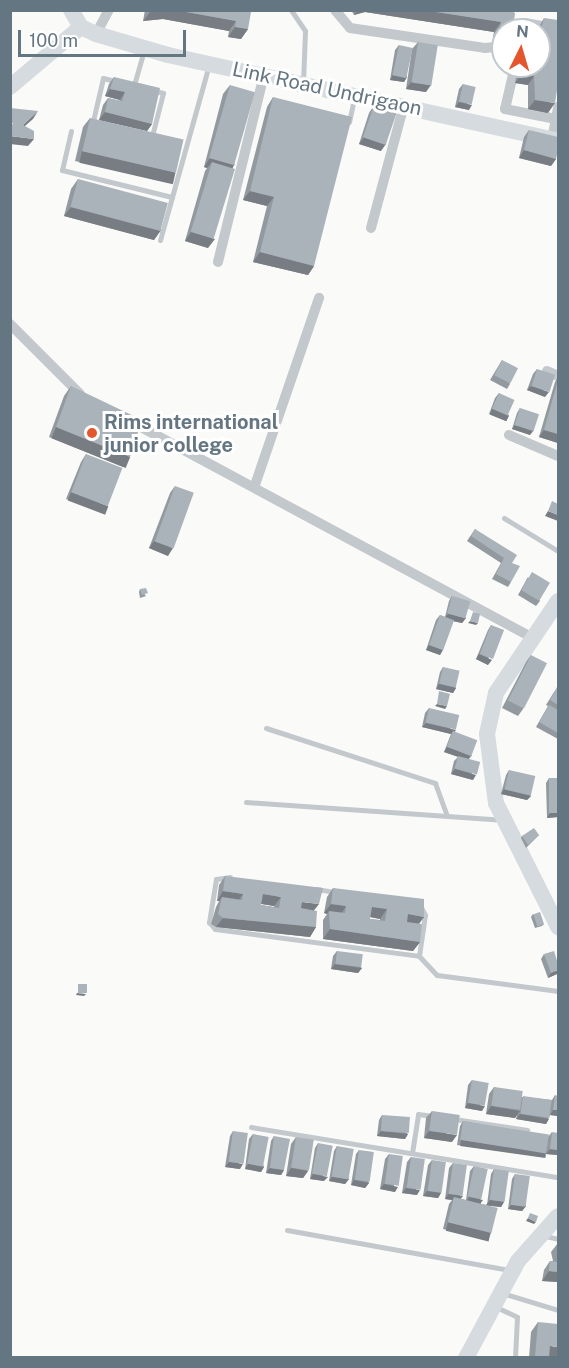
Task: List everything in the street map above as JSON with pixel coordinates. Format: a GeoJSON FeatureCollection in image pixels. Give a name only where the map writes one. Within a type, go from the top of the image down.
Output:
{"type":"FeatureCollection","features":[{"type":"Feature","properties":{"kind":"street"},"geometry":{"type":"LineString","coordinates":[[70,10],[82,33]]}},
{"type":"Feature","properties":{"kind":"street"},"geometry":{"type":"LineString","coordinates":[[10,87],[109,10]]}},
{"type":"Feature","properties":{"kind":"street"},"geometry":{"type":"LineString","coordinates":[[335,10],[350,28],[491,47]]}},
{"type":"Feature","properties":{"kind":"street","name":"Link Road Undrigaon"},"geometry":{"type":"LineString","coordinates":[[82,33],[210,64],[555,140]]}},
{"type":"Feature","properties":{"kind":"street"},"geometry":{"type":"LineString","coordinates":[[218,262],[264,75]]}},
{"type":"Feature","properties":{"kind":"street"},"geometry":{"type":"LineString","coordinates":[[512,78],[505,109],[556,119]]}},
{"type":"Feature","properties":{"kind":"street"},"geometry":{"type":"LineString","coordinates":[[371,228],[404,105]]}},
{"type":"Feature","properties":{"kind":"street"},"geometry":{"type":"LineString","coordinates":[[555,140],[558,107]]}},
{"type":"Feature","properties":{"kind":"street"},"geometry":{"type":"LineString","coordinates":[[255,485],[319,298]]}},
{"type":"Feature","properties":{"kind":"street"},"geometry":{"type":"LineString","coordinates":[[10,324],[88,400]]}},
{"type":"Feature","properties":{"kind":"street"},"geometry":{"type":"LineString","coordinates":[[547,371],[558,376]]}},
{"type":"Feature","properties":{"kind":"street"},"geometry":{"type":"LineString","coordinates":[[120,416],[255,485],[530,636]]}},
{"type":"Feature","properties":{"kind":"street"},"geometry":{"type":"LineString","coordinates":[[509,435],[558,456]]}},
{"type":"Feature","properties":{"kind":"street"},"geometry":{"type":"LineString","coordinates":[[558,601],[530,636],[488,718],[493,790],[504,820],[558,927]]}},
{"type":"Feature","properties":{"kind":"street"},"geometry":{"type":"LineString","coordinates":[[466,1358],[513,1271],[538,1235],[558,1216]]}},
{"type":"Feature","properties":{"kind":"lane"},"geometry":{"type":"LineString","coordinates":[[291,10],[305,31],[303,83]]}},
{"type":"Feature","properties":{"kind":"lane"},"geometry":{"type":"LineString","coordinates":[[134,85],[144,48]]}},
{"type":"Feature","properties":{"kind":"lane"},"geometry":{"type":"LineString","coordinates":[[160,240],[210,64]]}},
{"type":"Feature","properties":{"kind":"lane"},"geometry":{"type":"LineString","coordinates":[[103,78],[134,85],[163,93],[152,136],[93,121],[103,78]]}},
{"type":"Feature","properties":{"kind":"lane"},"geometry":{"type":"LineString","coordinates":[[347,128],[355,95]]}},
{"type":"Feature","properties":{"kind":"lane"},"geometry":{"type":"LineString","coordinates":[[71,131],[62,170],[172,196]]}},
{"type":"Feature","properties":{"kind":"lane"},"geometry":{"type":"LineString","coordinates":[[504,518],[558,551]]}},
{"type":"Feature","properties":{"kind":"lane"},"geometry":{"type":"LineString","coordinates":[[266,728],[435,783],[446,814]]}},
{"type":"Feature","properties":{"kind":"lane"},"geometry":{"type":"LineString","coordinates":[[246,802],[446,814],[504,820]]}},
{"type":"Feature","properties":{"kind":"lane"},"geometry":{"type":"LineString","coordinates":[[245,879],[217,877],[212,927],[419,956],[437,975],[558,991]]}},
{"type":"Feature","properties":{"kind":"lane"},"geometry":{"type":"LineString","coordinates":[[303,887],[350,894]]}},
{"type":"Feature","properties":{"kind":"lane"},"geometry":{"type":"LineString","coordinates":[[408,903],[425,908],[419,956]]}},
{"type":"Feature","properties":{"kind":"lane"},"geometry":{"type":"LineString","coordinates":[[412,1153],[418,1114],[527,1130]]}},
{"type":"Feature","properties":{"kind":"lane"},"geometry":{"type":"LineString","coordinates":[[251,1127],[558,1177]]}},
{"type":"Feature","properties":{"kind":"lane"},"geometry":{"type":"LineString","coordinates":[[287,1230],[513,1271]]}},
{"type":"Feature","properties":{"kind":"lane"},"geometry":{"type":"LineString","coordinates":[[538,1235],[558,1239]]}},
{"type":"Feature","properties":{"kind":"lane"},"geometry":{"type":"LineString","coordinates":[[497,1299],[558,1310]]}},
{"type":"Feature","properties":{"kind":"lane"},"geometry":{"type":"LineString","coordinates":[[497,1299],[517,1317],[515,1358]]}},
{"type":"Feature","properties":{"kind":"building"},"geometry":{"type":"Polygon","coordinates":[[[175,10],[251,12],[248,29],[235,27],[236,21],[175,10]]]}},
{"type":"Feature","properties":{"kind":"building"},"geometry":{"type":"Polygon","coordinates":[[[423,10],[505,10],[515,13],[514,18],[491,18],[491,20],[423,10]]]}},
{"type":"Feature","properties":{"kind":"building"},"geometry":{"type":"Polygon","coordinates":[[[551,19],[558,20],[558,84],[555,103],[535,100],[534,78],[551,78],[551,19]]]}},
{"type":"Feature","properties":{"kind":"building"},"geometry":{"type":"Polygon","coordinates":[[[418,42],[438,45],[431,86],[412,82],[418,42]]]}},
{"type":"Feature","properties":{"kind":"building"},"geometry":{"type":"Polygon","coordinates":[[[399,45],[413,48],[406,78],[393,75],[399,45]]]}},
{"type":"Feature","properties":{"kind":"building"},"geometry":{"type":"Polygon","coordinates":[[[114,77],[160,88],[152,124],[105,112],[108,98],[122,101],[125,92],[110,89],[114,77]]]}},
{"type":"Feature","properties":{"kind":"building"},"geometry":{"type":"Polygon","coordinates":[[[463,84],[476,87],[472,104],[459,102],[463,84]]]}},
{"type":"Feature","properties":{"kind":"building"},"geometry":{"type":"Polygon","coordinates":[[[230,85],[255,92],[234,165],[209,158],[230,85]]]}},
{"type":"Feature","properties":{"kind":"building"},"geometry":{"type":"Polygon","coordinates":[[[273,97],[352,117],[314,266],[260,252],[274,197],[250,191],[273,97]]]}},
{"type":"Feature","properties":{"kind":"building"},"geometry":{"type":"Polygon","coordinates":[[[374,105],[397,113],[386,145],[363,137],[374,105]]]}},
{"type":"Feature","properties":{"kind":"building"},"geometry":{"type":"Polygon","coordinates":[[[10,108],[38,111],[23,125],[34,131],[34,139],[10,136],[10,125],[13,124],[10,120],[10,108]]]}},
{"type":"Feature","properties":{"kind":"building"},"geometry":{"type":"Polygon","coordinates":[[[90,118],[184,140],[176,173],[82,151],[90,118]]]}},
{"type":"Feature","properties":{"kind":"building"},"geometry":{"type":"Polygon","coordinates":[[[529,130],[558,137],[556,159],[524,150],[529,130]]]}},
{"type":"Feature","properties":{"kind":"building"},"geometry":{"type":"Polygon","coordinates":[[[212,162],[235,169],[214,239],[191,232],[212,162]]]}},
{"type":"Feature","properties":{"kind":"building"},"geometry":{"type":"Polygon","coordinates":[[[78,179],[168,203],[160,231],[70,207],[78,179]]]}},
{"type":"Feature","properties":{"kind":"building"},"geometry":{"type":"Polygon","coordinates":[[[502,360],[518,368],[510,383],[494,375],[502,360]]]}},
{"type":"Feature","properties":{"kind":"building"},"geometry":{"type":"Polygon","coordinates":[[[537,369],[555,375],[550,392],[531,386],[537,369]]]}},
{"type":"Feature","properties":{"kind":"building"},"geometry":{"type":"Polygon","coordinates":[[[558,380],[558,434],[544,430],[558,380]]]}},
{"type":"Feature","properties":{"kind":"building","name":"Rims international junior college"},"geometry":{"type":"Polygon","coordinates":[[[71,386],[142,420],[130,457],[56,427],[71,386]]]}},
{"type":"Feature","properties":{"kind":"building"},"geometry":{"type":"Polygon","coordinates":[[[499,393],[515,400],[508,415],[492,409],[499,393]]]}},
{"type":"Feature","properties":{"kind":"building"},"geometry":{"type":"Polygon","coordinates":[[[520,408],[539,414],[533,431],[514,425],[520,408]]]}},
{"type":"Feature","properties":{"kind":"building"},"geometry":{"type":"Polygon","coordinates":[[[86,454],[122,468],[108,506],[71,492],[86,454]]]}},
{"type":"Feature","properties":{"kind":"building"},"geometry":{"type":"Polygon","coordinates":[[[175,486],[194,493],[174,548],[155,541],[175,486]]]}},
{"type":"Feature","properties":{"kind":"building"},"geometry":{"type":"Polygon","coordinates":[[[552,501],[558,504],[558,515],[548,511],[552,501]]]}},
{"type":"Feature","properties":{"kind":"building"},"geometry":{"type":"Polygon","coordinates":[[[475,529],[517,555],[512,563],[520,566],[511,582],[496,574],[504,558],[471,536],[475,529]]]}},
{"type":"Feature","properties":{"kind":"building"},"geometry":{"type":"Polygon","coordinates":[[[532,572],[550,583],[539,601],[521,590],[532,572]]]}},
{"type":"Feature","properties":{"kind":"building"},"geometry":{"type":"Polygon","coordinates":[[[146,588],[148,593],[142,595],[140,589],[146,588]]]}},
{"type":"Feature","properties":{"kind":"building"},"geometry":{"type":"Polygon","coordinates":[[[452,596],[470,601],[465,619],[447,613],[452,596]]]}},
{"type":"Feature","properties":{"kind":"building"},"geometry":{"type":"Polygon","coordinates":[[[473,612],[480,614],[478,623],[470,621],[473,612]]]}},
{"type":"Feature","properties":{"kind":"building"},"geometry":{"type":"Polygon","coordinates":[[[440,615],[454,620],[443,650],[429,645],[440,615]]]}},
{"type":"Feature","properties":{"kind":"building"},"geometry":{"type":"Polygon","coordinates":[[[491,625],[504,630],[493,659],[480,654],[491,625]]]}},
{"type":"Feature","properties":{"kind":"building"},"geometry":{"type":"Polygon","coordinates":[[[531,655],[547,663],[524,709],[508,700],[531,655]]]}},
{"type":"Feature","properties":{"kind":"building"},"geometry":{"type":"Polygon","coordinates":[[[443,667],[460,671],[456,687],[439,684],[443,667]]]}},
{"type":"Feature","properties":{"kind":"building"},"geometry":{"type":"Polygon","coordinates":[[[558,688],[558,705],[550,700],[558,688]]]}},
{"type":"Feature","properties":{"kind":"building"},"geometry":{"type":"Polygon","coordinates":[[[439,691],[450,694],[447,706],[437,704],[439,691]]]}},
{"type":"Feature","properties":{"kind":"building"},"geometry":{"type":"Polygon","coordinates":[[[549,705],[558,710],[558,733],[539,722],[549,705]]]}},
{"type":"Feature","properties":{"kind":"building"},"geometry":{"type":"Polygon","coordinates":[[[429,708],[459,715],[456,730],[426,723],[429,708]]]}},
{"type":"Feature","properties":{"kind":"building"},"geometry":{"type":"Polygon","coordinates":[[[453,731],[477,740],[471,756],[447,747],[453,731]]]}},
{"type":"Feature","properties":{"kind":"building"},"geometry":{"type":"Polygon","coordinates":[[[458,756],[480,762],[477,775],[455,769],[458,756]]]}},
{"type":"Feature","properties":{"kind":"building"},"geometry":{"type":"Polygon","coordinates":[[[509,770],[535,776],[531,796],[505,789],[509,770]]]}},
{"type":"Feature","properties":{"kind":"building"},"geometry":{"type":"Polygon","coordinates":[[[549,778],[558,778],[558,813],[549,813],[549,778]]]}},
{"type":"Feature","properties":{"kind":"building"},"geometry":{"type":"Polygon","coordinates":[[[534,828],[539,835],[528,845],[522,836],[534,828]]]}},
{"type":"Feature","properties":{"kind":"building"},"geometry":{"type":"Polygon","coordinates":[[[225,876],[323,888],[319,904],[302,902],[301,908],[317,911],[316,927],[223,918],[218,914],[222,897],[242,900],[243,894],[223,891],[225,876]],[[263,894],[261,905],[279,908],[281,897],[263,894]]]}},
{"type":"Feature","properties":{"kind":"building"},"geometry":{"type":"Polygon","coordinates":[[[333,888],[424,899],[424,917],[408,914],[407,922],[422,924],[420,942],[330,929],[329,911],[345,913],[346,906],[331,904],[333,888]],[[372,907],[370,919],[385,921],[387,909],[372,907]]]}},
{"type":"Feature","properties":{"kind":"building"},"geometry":{"type":"Polygon","coordinates":[[[540,912],[544,924],[537,927],[533,914],[540,912]]]}},
{"type":"Feature","properties":{"kind":"building"},"geometry":{"type":"Polygon","coordinates":[[[337,951],[363,954],[361,967],[335,964],[337,951]]]}},
{"type":"Feature","properties":{"kind":"building"},"geometry":{"type":"Polygon","coordinates":[[[554,951],[558,970],[551,973],[544,954],[554,951]]]}},
{"type":"Feature","properties":{"kind":"building"},"geometry":{"type":"Polygon","coordinates":[[[78,984],[87,984],[87,993],[78,993],[78,984]]]}},
{"type":"Feature","properties":{"kind":"building"},"geometry":{"type":"Polygon","coordinates":[[[472,1080],[489,1083],[485,1106],[468,1103],[472,1080]]]}},
{"type":"Feature","properties":{"kind":"building"},"geometry":{"type":"Polygon","coordinates":[[[494,1087],[523,1091],[520,1110],[491,1106],[494,1087]]]}},
{"type":"Feature","properties":{"kind":"building"},"geometry":{"type":"Polygon","coordinates":[[[555,1095],[558,1096],[558,1110],[553,1110],[555,1095]]]}},
{"type":"Feature","properties":{"kind":"building"},"geometry":{"type":"Polygon","coordinates":[[[523,1096],[552,1100],[549,1118],[520,1114],[523,1096]]]}},
{"type":"Feature","properties":{"kind":"building"},"geometry":{"type":"Polygon","coordinates":[[[432,1111],[460,1115],[457,1135],[429,1131],[432,1111]]]}},
{"type":"Feature","properties":{"kind":"building"},"geometry":{"type":"Polygon","coordinates":[[[382,1115],[410,1117],[409,1133],[381,1131],[382,1115]]]}},
{"type":"Feature","properties":{"kind":"building"},"geometry":{"type":"Polygon","coordinates":[[[463,1121],[549,1135],[546,1153],[460,1140],[463,1121]]]}},
{"type":"Feature","properties":{"kind":"building"},"geometry":{"type":"Polygon","coordinates":[[[233,1131],[248,1133],[244,1164],[229,1162],[233,1131]]]}},
{"type":"Feature","properties":{"kind":"building"},"geometry":{"type":"Polygon","coordinates":[[[552,1132],[558,1133],[558,1150],[550,1149],[552,1132]]]}},
{"type":"Feature","properties":{"kind":"building"},"geometry":{"type":"Polygon","coordinates":[[[253,1134],[269,1137],[263,1167],[247,1163],[253,1134]]]}},
{"type":"Feature","properties":{"kind":"building"},"geometry":{"type":"Polygon","coordinates":[[[274,1136],[290,1139],[284,1170],[270,1168],[274,1136]]]}},
{"type":"Feature","properties":{"kind":"building"},"geometry":{"type":"Polygon","coordinates":[[[296,1137],[314,1140],[309,1170],[291,1168],[296,1137]]]}},
{"type":"Feature","properties":{"kind":"building"},"geometry":{"type":"Polygon","coordinates":[[[318,1143],[333,1146],[327,1176],[312,1173],[318,1143]]]}},
{"type":"Feature","properties":{"kind":"building"},"geometry":{"type":"Polygon","coordinates":[[[337,1146],[354,1149],[348,1179],[332,1177],[337,1146]]]}},
{"type":"Feature","properties":{"kind":"building"},"geometry":{"type":"Polygon","coordinates":[[[359,1150],[374,1152],[370,1182],[355,1180],[359,1150]]]}},
{"type":"Feature","properties":{"kind":"building"},"geometry":{"type":"Polygon","coordinates":[[[389,1154],[403,1156],[399,1186],[385,1184],[389,1154]]]}},
{"type":"Feature","properties":{"kind":"building"},"geometry":{"type":"Polygon","coordinates":[[[411,1157],[425,1159],[421,1190],[407,1188],[411,1157]]]}},
{"type":"Feature","properties":{"kind":"building"},"geometry":{"type":"Polygon","coordinates":[[[432,1160],[446,1162],[442,1193],[428,1191],[432,1160]]]}},
{"type":"Feature","properties":{"kind":"building"},"geometry":{"type":"Polygon","coordinates":[[[453,1163],[467,1165],[463,1196],[449,1194],[453,1163]]]}},
{"type":"Feature","properties":{"kind":"building"},"geometry":{"type":"Polygon","coordinates":[[[474,1166],[488,1169],[481,1199],[468,1196],[474,1166]]]}},
{"type":"Feature","properties":{"kind":"building"},"geometry":{"type":"Polygon","coordinates":[[[494,1169],[509,1171],[505,1202],[490,1200],[494,1169]]]}},
{"type":"Feature","properties":{"kind":"building"},"geometry":{"type":"Polygon","coordinates":[[[515,1174],[530,1176],[526,1207],[511,1205],[515,1174]]]}},
{"type":"Feature","properties":{"kind":"building"},"geometry":{"type":"Polygon","coordinates":[[[454,1197],[498,1208],[491,1233],[448,1222],[454,1197]]]}},
{"type":"Feature","properties":{"kind":"building"},"geometry":{"type":"Polygon","coordinates":[[[530,1213],[538,1216],[536,1222],[528,1218],[530,1213]]]}},
{"type":"Feature","properties":{"kind":"building"},"geometry":{"type":"Polygon","coordinates":[[[550,1261],[558,1262],[557,1272],[549,1271],[550,1261]]]}},
{"type":"Feature","properties":{"kind":"building"},"geometry":{"type":"Polygon","coordinates":[[[538,1322],[558,1324],[558,1347],[550,1346],[549,1358],[535,1356],[538,1322]]]}},
{"type":"Feature","properties":{"kind":"place","name":"Rims international junior college"},"geometry":{"type":"Point","coordinates":[92,433]}}]}
